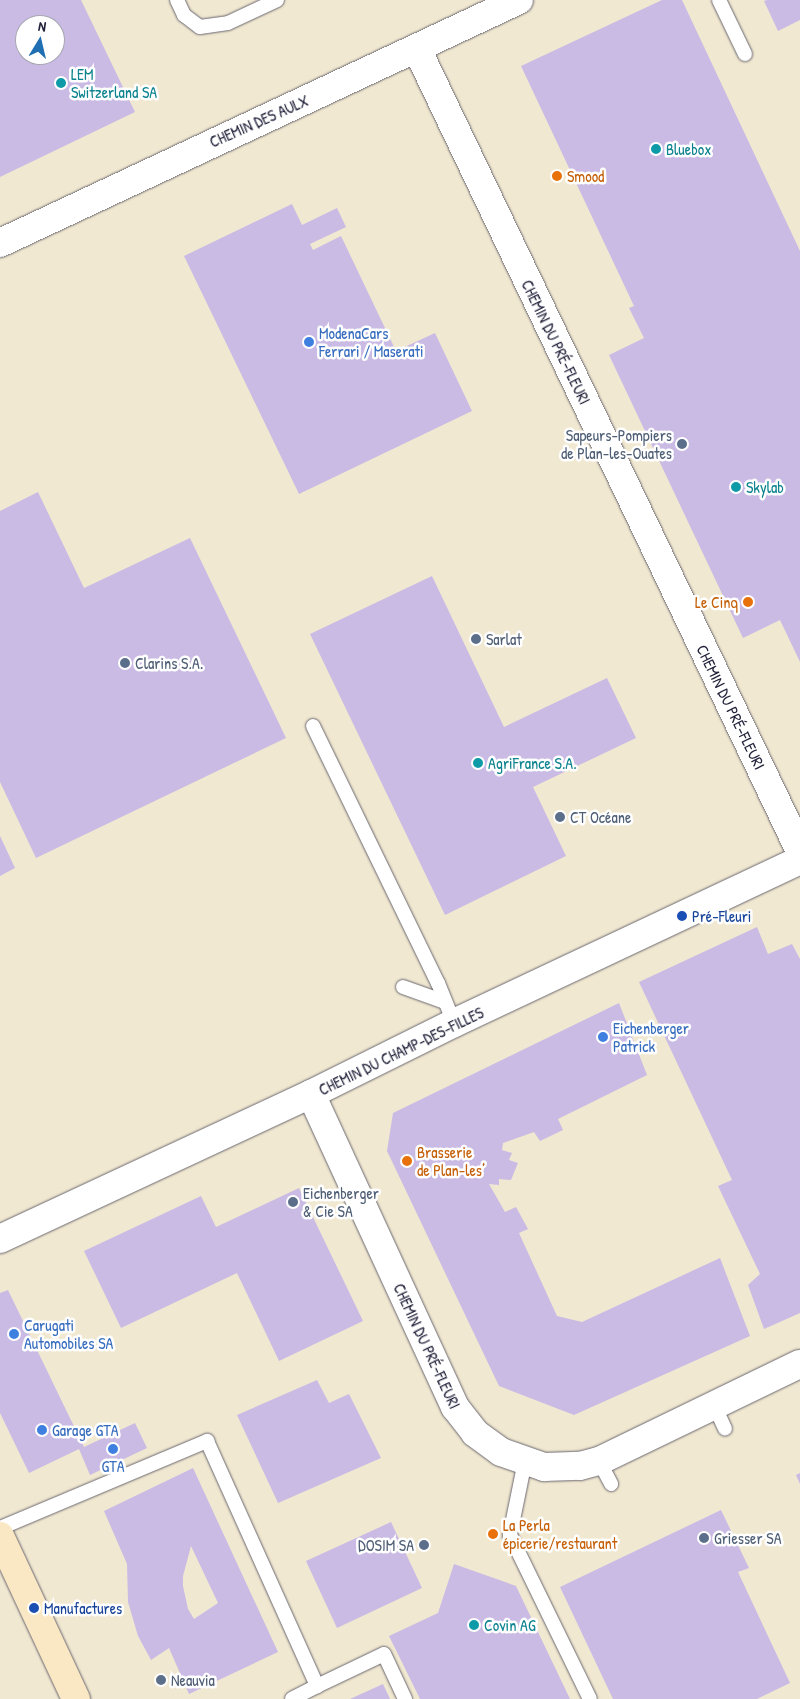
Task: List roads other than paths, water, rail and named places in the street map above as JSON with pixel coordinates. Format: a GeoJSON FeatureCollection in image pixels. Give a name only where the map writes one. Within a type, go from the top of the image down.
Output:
{"type":"FeatureCollection","features":[{"type":"Feature","properties":{"kind":"street","name":"CHEMIN DES AULX"},"geometry":{"type":"LineString","coordinates":[[0,243],[519,0]]}},
{"type":"Feature","properties":{"kind":"street","name":"CHEMIN DU PRÉ-FLEURI"},"geometry":{"type":"LineString","coordinates":[[417,49],[800,851]]}},
{"type":"Feature","properties":{"kind":"street","name":"CHEMIN DU CHAMP-DES-FILLES"},"geometry":{"type":"LineString","coordinates":[[0,1239],[311,1094],[449,1013],[800,860]]}},
{"type":"Feature","properties":{"kind":"street","name":"CHEMIN DU PRÉ-FLEURI"},"geometry":{"type":"LineString","coordinates":[[311,1094],[455,1407],[464,1422],[488,1444],[525,1462],[560,1468],[580,1466],[605,1473],[720,1417],[800,1364]]}},
{"type":"Feature","properties":{"kind":"street"},"geometry":{"type":"LineString","coordinates":[[0,1536],[76,1699]]}},
{"type":"Feature","properties":{"kind":"lane"},"geometry":{"type":"LineString","coordinates":[[177,0],[184,14],[200,27],[228,22],[277,0]]}},
{"type":"Feature","properties":{"kind":"lane"},"geometry":{"type":"LineString","coordinates":[[719,0],[745,54]]}},
{"type":"Feature","properties":{"kind":"lane"},"geometry":{"type":"LineString","coordinates":[[313,726],[438,983],[449,1013]]}},
{"type":"Feature","properties":{"kind":"lane"},"geometry":{"type":"LineString","coordinates":[[404,987],[449,1013]]}},
{"type":"Feature","properties":{"kind":"lane"},"geometry":{"type":"LineString","coordinates":[[0,1528],[207,1441],[317,1686]]}},
{"type":"Feature","properties":{"kind":"lane"},"geometry":{"type":"LineString","coordinates":[[525,1462],[510,1535],[590,1699]]}},
{"type":"Feature","properties":{"kind":"lane"},"geometry":{"type":"LineString","coordinates":[[292,1699],[384,1654],[405,1699]]}},
{"type":"Feature","properties":{"kind":"place","name":"LEM Switzerland SA"},"geometry":{"type":"Point","coordinates":[61,83]}},
{"type":"Feature","properties":{"kind":"place","name":"Bluebox"},"geometry":{"type":"Point","coordinates":[656,149]}},
{"type":"Feature","properties":{"kind":"place","name":"Smood"},"geometry":{"type":"Point","coordinates":[557,176]}},
{"type":"Feature","properties":{"kind":"place","name":"ModenaCars Ferrari / Maserati"},"geometry":{"type":"Point","coordinates":[309,342]}},
{"type":"Feature","properties":{"kind":"place","name":"Sapeurs-Pompiers de Plan-les-Ouates"},"geometry":{"type":"Point","coordinates":[682,444]}},
{"type":"Feature","properties":{"kind":"place","name":"Skylab"},"geometry":{"type":"Point","coordinates":[736,487]}},
{"type":"Feature","properties":{"kind":"place","name":"Le Cinq"},"geometry":{"type":"Point","coordinates":[748,602]}},
{"type":"Feature","properties":{"kind":"place","name":"Sarlat"},"geometry":{"type":"Point","coordinates":[476,639]}},
{"type":"Feature","properties":{"kind":"place","name":"Clarins S.A."},"geometry":{"type":"Point","coordinates":[125,663]}},
{"type":"Feature","properties":{"kind":"place","name":"AgriFrance S.A."},"geometry":{"type":"Point","coordinates":[478,763]}},
{"type":"Feature","properties":{"kind":"place","name":"CT Océane"},"geometry":{"type":"Point","coordinates":[560,817]}},
{"type":"Feature","properties":{"kind":"place","name":"Pré-Fleuri"},"geometry":{"type":"Point","coordinates":[682,916]}},
{"type":"Feature","properties":{"kind":"place","name":"Eichenberger Patrick"},"geometry":{"type":"Point","coordinates":[603,1037]}},
{"type":"Feature","properties":{"kind":"place","name":"Brasserie de Plan-les’"},"geometry":{"type":"Point","coordinates":[407,1161]}},
{"type":"Feature","properties":{"kind":"place","name":"Eichenberger & Cie SA"},"geometry":{"type":"Point","coordinates":[293,1202]}},
{"type":"Feature","properties":{"kind":"place","name":"Carugati Automobiles SA"},"geometry":{"type":"Point","coordinates":[14,1334]}},
{"type":"Feature","properties":{"kind":"place","name":"Garage GTA"},"geometry":{"type":"Point","coordinates":[42,1430]}},
{"type":"Feature","properties":{"kind":"place","name":"GTA"},"geometry":{"type":"Point","coordinates":[113,1449]}},
{"type":"Feature","properties":{"kind":"place","name":"La Perla épicerie/restaurant"},"geometry":{"type":"Point","coordinates":[493,1534]}},
{"type":"Feature","properties":{"kind":"place","name":"Griesser SA"},"geometry":{"type":"Point","coordinates":[704,1538]}},
{"type":"Feature","properties":{"kind":"place","name":"DOSIM SA"},"geometry":{"type":"Point","coordinates":[424,1545]}},
{"type":"Feature","properties":{"kind":"place","name":"Manufactures"},"geometry":{"type":"Point","coordinates":[34,1608]}},
{"type":"Feature","properties":{"kind":"place","name":"Covin AG"},"geometry":{"type":"Point","coordinates":[474,1625]}},
{"type":"Feature","properties":{"kind":"place","name":"Neauvia"},"geometry":{"type":"Point","coordinates":[161,1680]}}]}
